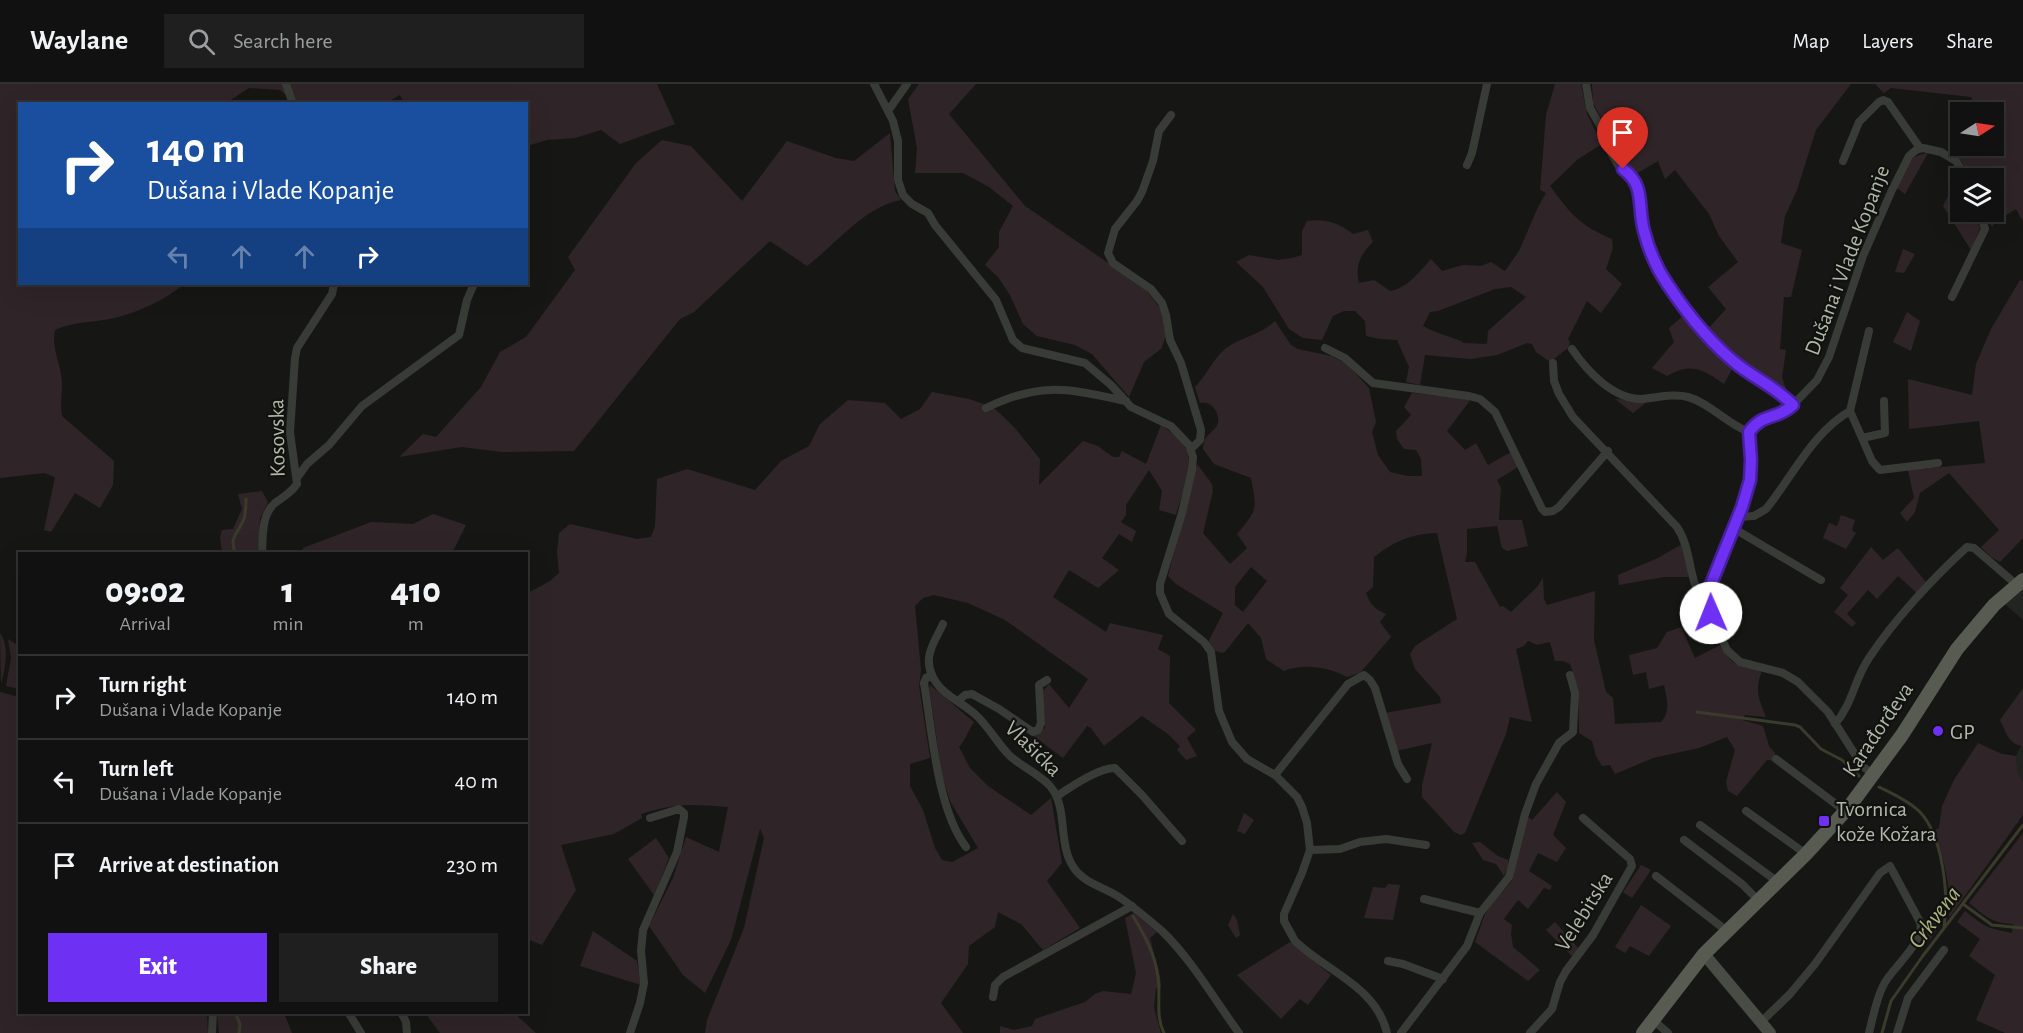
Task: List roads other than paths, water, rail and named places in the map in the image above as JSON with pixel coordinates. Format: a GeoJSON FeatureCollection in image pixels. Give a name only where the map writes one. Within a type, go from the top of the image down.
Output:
{"type":"FeatureCollection","features":[{"type":"Feature","properties":{"kind":"main road","name":"Karađorđeva"},"geometry":{"type":"LineString","coordinates":[[1643,1033],[1704,954],[1806,854],[1845,812],[1902,735],[1957,649],[1994,605],[2020,583]]}},
{"type":"Feature","properties":{"kind":"street"},"geometry":{"type":"LineString","coordinates":[[286,84],[292,102]]}},
{"type":"Feature","properties":{"kind":"street"},"geometry":{"type":"LineString","coordinates":[[874,84],[893,121],[898,141],[898,180],[903,195],[912,204],[928,213],[935,225],[996,300],[1013,340],[1022,348],[1085,363],[1138,412],[1176,430],[1191,449],[1192,470],[1182,513],[1160,584],[1160,593],[1169,614],[1204,642],[1211,652],[1219,711],[1232,742],[1247,759],[1275,775],[1297,797],[1302,807],[1307,823],[1310,850],[1284,914],[1286,926],[1295,941],[1368,996],[1379,1012],[1387,1033]]}},
{"type":"Feature","properties":{"kind":"street"},"geometry":{"type":"LineString","coordinates":[[888,111],[907,84]]}},
{"type":"Feature","properties":{"kind":"street"},"geometry":{"type":"LineString","coordinates":[[1467,165],[1472,153],[1487,84]]}},
{"type":"Feature","properties":{"kind":"street"},"geometry":{"type":"LineString","coordinates":[[1586,84],[1590,108],[1602,129],[1610,151],[1618,165],[1636,181],[1645,235],[1652,256],[1670,287],[1706,336],[1721,351],[1793,405]]}},
{"type":"Feature","properties":{"kind":"street"},"geometry":{"type":"LineString","coordinates":[[1843,161],[1859,122],[1883,100],[1888,102],[1920,148],[1927,148],[1951,157],[1961,168]]}},
{"type":"Feature","properties":{"kind":"street"},"geometry":{"type":"LineString","coordinates":[[1171,115],[1159,131],[1153,161],[1137,201],[1115,229],[1108,252],[1113,263],[1151,290],[1164,309],[1170,340],[1181,363],[1201,430],[1200,440],[1191,449]]}},
{"type":"Feature","properties":{"kind":"street","name":"Dušana i Vlade Kopanje"},"geometry":{"type":"LineString","coordinates":[[1749,432],[1760,420],[1779,415],[1793,405],[1813,386],[1823,369],[1863,256],[1905,161],[1920,148]]}},
{"type":"Feature","properties":{"kind":"street"},"geometry":{"type":"LineString","coordinates":[[1952,297],[1985,229],[1983,222]]}},
{"type":"Feature","properties":{"kind":"street","name":"Kosovska"},"geometry":{"type":"LineString","coordinates":[[262,552],[267,513],[297,484],[290,432],[297,348],[332,294],[334,285]]}},
{"type":"Feature","properties":{"kind":"street"},"geometry":{"type":"LineString","coordinates":[[297,478],[307,464],[328,445],[362,406],[459,335],[467,300],[474,285]]}},
{"type":"Feature","properties":{"kind":"street"},"geometry":{"type":"LineString","coordinates":[[1869,331],[1850,411],[1872,461],[1880,470],[1938,463]]}},
{"type":"Feature","properties":{"kind":"street"},"geometry":{"type":"LineString","coordinates":[[1325,348],[1346,358],[1373,382],[1480,399],[1489,406],[1500,421],[1545,512],[1559,507],[1608,451]]}},
{"type":"Feature","properties":{"kind":"street"},"geometry":{"type":"LineString","coordinates":[[1572,349],[1593,373],[1620,394],[1635,398],[1671,396],[1690,398],[1749,432],[1751,476],[1738,517],[1711,581],[1706,605]]}},
{"type":"Feature","properties":{"kind":"street"},"geometry":{"type":"LineString","coordinates":[[1553,363],[1554,381],[1565,405],[1681,532],[1696,590],[1706,605],[1727,650],[1736,660],[1783,673],[1792,678],[1814,697],[1863,767],[1874,774]]}},
{"type":"Feature","properties":{"kind":"street"},"geometry":{"type":"LineString","coordinates":[[986,408],[1010,396],[1033,390],[1069,389],[1126,401]]}},
{"type":"Feature","properties":{"kind":"street"},"geometry":{"type":"LineString","coordinates":[[1862,438],[1885,433],[1884,401]]}},
{"type":"Feature","properties":{"kind":"street"},"geometry":{"type":"LineString","coordinates":[[1738,517],[1754,516],[1766,509],[1820,436],[1850,411]]}},
{"type":"Feature","properties":{"kind":"street"},"geometry":{"type":"LineString","coordinates":[[1733,528],[1821,580]]}},
{"type":"Feature","properties":{"kind":"street"},"geometry":{"type":"LineString","coordinates":[[1835,724],[1846,710],[1860,674],[1875,649],[1943,568],[1967,547],[1974,548],[2020,583]]}},
{"type":"Feature","properties":{"kind":"street"},"geometry":{"type":"LineString","coordinates":[[943,624],[928,656],[932,675],[926,678],[924,683],[939,775],[953,827],[966,847]]}},
{"type":"Feature","properties":{"kind":"street","name":"Vlašićka"},"geometry":{"type":"LineString","coordinates":[[932,675],[938,686],[978,717],[1007,754],[1046,783],[1057,796],[1064,844],[1072,866],[1087,880],[1105,888],[1132,906],[1173,943],[1239,1033]]}},
{"type":"Feature","properties":{"kind":"street"},"geometry":{"type":"LineString","coordinates":[[1275,775],[1348,684],[1365,675],[1376,688],[1398,764],[1407,779]]}},
{"type":"Feature","properties":{"kind":"street"},"geometry":{"type":"LineString","coordinates":[[1401,1033],[1467,946],[1480,913],[1509,877],[1525,814],[1536,784],[1559,743],[1573,732],[1575,693],[1570,675]]}},
{"type":"Feature","properties":{"kind":"street"},"geometry":{"type":"LineString","coordinates":[[958,701],[964,695],[972,694],[999,709],[1026,729],[1036,731],[1041,723],[1039,685],[1047,680]]}},
{"type":"Feature","properties":{"kind":"street"},"geometry":{"type":"LineString","coordinates":[[1776,759],[1845,812]]}},
{"type":"Feature","properties":{"kind":"street"},"geometry":{"type":"LineString","coordinates":[[1057,796],[1096,774],[1115,768],[1182,841]]}},
{"type":"Feature","properties":{"kind":"street"},"geometry":{"type":"LineString","coordinates":[[630,1033],[644,982],[641,951],[643,930],[677,852],[684,813],[679,809],[650,818]]}},
{"type":"Feature","properties":{"kind":"street"},"geometry":{"type":"LineString","coordinates":[[1746,811],[1806,854]]}},
{"type":"Feature","properties":{"kind":"street","name":"Velebitska"},"geometry":{"type":"LineString","coordinates":[[1530,1033],[1552,1009],[1563,977],[1593,935],[1632,866],[1630,859],[1583,818]]}},
{"type":"Feature","properties":{"kind":"street"},"geometry":{"type":"LineString","coordinates":[[1700,825],[1778,882]]}},
{"type":"Feature","properties":{"kind":"street"},"geometry":{"type":"LineString","coordinates":[[1310,850],[1334,850],[1366,841],[1386,839],[1426,845]]}},
{"type":"Feature","properties":{"kind":"street"},"geometry":{"type":"LineString","coordinates":[[1684,840],[1759,901]]}},
{"type":"Feature","properties":{"kind":"street"},"geometry":{"type":"LineString","coordinates":[[1761,1022],[1790,994],[1815,964],[1885,869],[1890,866],[1922,928],[1917,941],[1883,984],[1869,1033]]}},
{"type":"Feature","properties":{"kind":"street"},"geometry":{"type":"LineString","coordinates":[[1656,876],[1728,931]]}},
{"type":"Feature","properties":{"kind":"street"},"geometry":{"type":"LineString","coordinates":[[1424,899],[1480,913]]}},
{"type":"Feature","properties":{"kind":"street"},"geometry":{"type":"LineString","coordinates":[[993,997],[995,985],[1003,977],[1132,906]]}},
{"type":"Feature","properties":{"kind":"street"},"geometry":{"type":"LineString","coordinates":[[1897,1033],[1908,998],[1944,950]]}},
{"type":"Feature","properties":{"kind":"street"},"geometry":{"type":"LineString","coordinates":[[1704,954],[1770,1033]]}},
{"type":"Feature","properties":{"kind":"street"},"geometry":{"type":"LineString","coordinates":[[1388,961],[1403,964],[1443,979]]}},
{"type":"Feature","properties":{"kind":"street"},"geometry":{"type":"LineString","coordinates":[[212,1033],[213,1014]]}},
{"type":"Feature","properties":{"kind":"street"},"geometry":{"type":"LineString","coordinates":[[349,1014],[361,1033]]}},
{"type":"Feature","properties":{"kind":"street"},"geometry":{"type":"LineString","coordinates":[[401,1014],[406,1022],[407,1033]]}},
{"type":"Feature","properties":{"kind":"street"},"geometry":{"type":"LineString","coordinates":[[1653,1020],[1668,1033]]}},
{"type":"Feature","properties":{"kind":"waterway"},"geometry":{"type":"LineString","coordinates":[[235,552],[233,541],[244,518],[246,499]]}},
{"type":"Feature","properties":{"kind":"waterway"},"geometry":{"type":"LineString","coordinates":[[1697,712],[1795,725],[1800,727],[1821,749],[1842,760],[1859,776]]}},
{"type":"Feature","properties":{"kind":"waterway"},"geometry":{"type":"LineString","coordinates":[[1879,787],[1905,800],[1919,811],[1934,835],[1945,883],[1944,927]]}},
{"type":"Feature","properties":{"kind":"waterway","name":"Crkvena"},"geometry":{"type":"LineString","coordinates":[[1882,1033],[1891,1001],[2023,825]]}},
{"type":"Feature","properties":{"kind":"waterway"},"geometry":{"type":"LineString","coordinates":[[1963,904],[1992,925],[2023,928]]}},
{"type":"Feature","properties":{"kind":"waterway"},"geometry":{"type":"LineString","coordinates":[[1133,916],[1155,961],[1159,984],[1160,1019],[1164,1033]]}},
{"type":"Feature","properties":{"kind":"waterway"},"geometry":{"type":"LineString","coordinates":[[236,1014],[240,1024],[239,1033]]}},
{"type":"Feature","properties":{"kind":"place","name":"GP"},"geometry":{"type":"Point","coordinates":[1938,731]}},
{"type":"Feature","properties":{"kind":"place","name":"Tvornica kože Kožara"},"geometry":{"type":"Point","coordinates":[1824,821]}}]}
